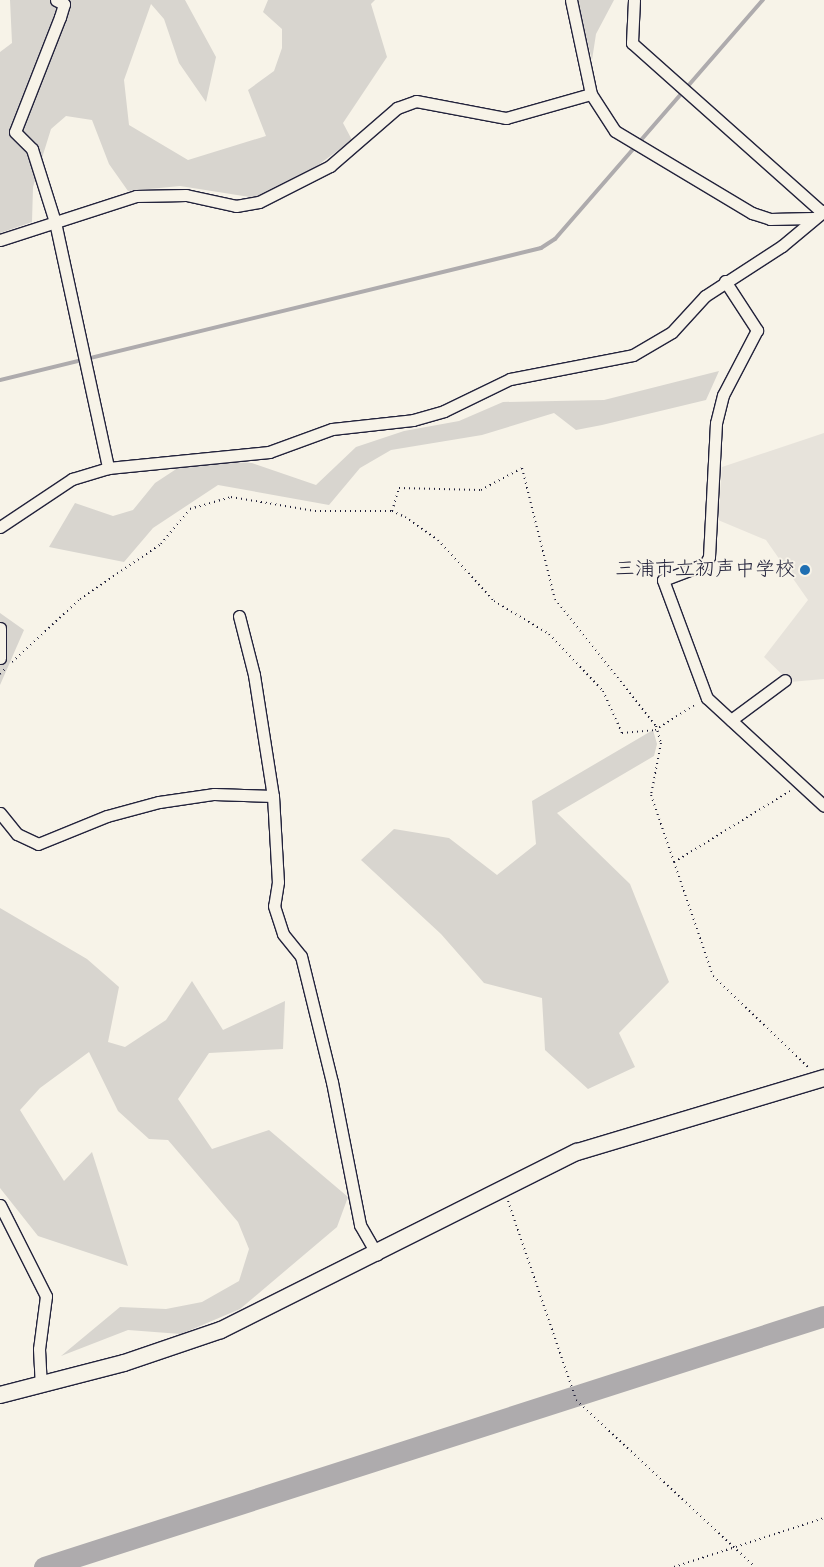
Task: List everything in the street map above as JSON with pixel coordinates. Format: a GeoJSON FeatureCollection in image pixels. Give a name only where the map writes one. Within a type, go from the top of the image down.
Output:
{"type":"FeatureCollection","features":[{"type":"Feature","properties":{"kind":"street"},"geometry":{"type":"LineString","coordinates":[[56,0],[64,4],[16,132],[32,149],[55,222],[108,468]]}},
{"type":"Feature","properties":{"kind":"street"},"geometry":{"type":"LineString","coordinates":[[571,0],[591,94],[605,121],[629,141],[752,213],[770,219],[820,213]]}},
{"type":"Feature","properties":{"kind":"street"},"geometry":{"type":"LineString","coordinates":[[634,0],[632,44],[820,213]]}},
{"type":"Feature","properties":{"kind":"street"},"geometry":{"type":"LineString","coordinates":[[0,240],[136,196],[186,195],[236,206],[259,202],[330,166],[396,108],[416,102],[506,118],[591,94]]}},
{"type":"Feature","properties":{"kind":"street"},"geometry":{"type":"LineString","coordinates":[[0,527],[72,479],[108,468],[269,452],[332,429],[413,420],[444,411],[510,379],[633,355],[672,332],[725,282],[782,246],[820,213]]}},
{"type":"Feature","properties":{"kind":"street"},"geometry":{"type":"LineString","coordinates":[[725,282],[757,330],[723,395],[716,423],[709,557],[705,564],[663,580],[707,698],[824,806]]}},
{"type":"Feature","properties":{"kind":"street"},"geometry":{"type":"LineString","coordinates":[[239,616],[254,675],[273,796],[278,882],[274,906],[283,934],[301,956],[332,1082],[360,1225],[377,1254]]}},
{"type":"Feature","properties":{"kind":"street"},"geometry":{"type":"LineString","coordinates":[[0,628],[0,658]]}},
{"type":"Feature","properties":{"kind":"street"},"geometry":{"type":"LineString","coordinates":[[731,720],[785,680]]}},
{"type":"Feature","properties":{"kind":"street"},"geometry":{"type":"LineString","coordinates":[[0,813],[17,834],[38,844],[106,816],[159,802],[214,794],[273,796]]}},
{"type":"Feature","properties":{"kind":"street"},"geometry":{"type":"LineString","coordinates":[[0,1395],[41,1385],[204,1336],[377,1254],[504,1187],[635,1132],[823,1078]]}},
{"type":"Feature","properties":{"kind":"street"},"geometry":{"type":"LineString","coordinates":[[0,1205],[46,1296],[39,1349],[41,1385]]}},
{"type":"Feature","properties":{"kind":"path"},"geometry":{"type":"LineString","coordinates":[[392,511],[399,488],[481,490],[522,468],[555,600],[656,726],[661,743],[651,795],[713,976],[823,1078]]}},
{"type":"Feature","properties":{"kind":"path"},"geometry":{"type":"LineString","coordinates":[[0,674],[80,599],[162,544],[190,508],[231,497],[315,511],[392,511],[438,540],[494,601],[549,634],[603,691],[622,733],[656,726],[707,698]]}},
{"type":"Feature","properties":{"kind":"path"},"geometry":{"type":"LineString","coordinates":[[674,862],[801,785]]}},
{"type":"Feature","properties":{"kind":"path"},"geometry":{"type":"LineString","coordinates":[[504,1187],[576,1400],[755,1567]]}},
{"type":"Feature","properties":{"kind":"path"},"geometry":{"type":"LineString","coordinates":[[674,1567],[824,1518]]}},
{"type":"Feature","properties":{"kind":"shaded area"},"geometry":{"type":"Polygon","coordinates":[[[10,0],[185,0],[216,57],[206,102],[179,63],[164,19],[151,4],[124,80],[129,125],[188,160],[266,136],[248,90],[274,71],[282,48],[282,29],[263,12],[268,0],[375,0],[371,4],[387,57],[343,123],[352,140],[306,174],[256,198],[180,186],[128,191],[109,164],[92,120],[66,116],[51,129],[33,187],[32,222],[0,233],[0,52],[12,43],[10,0]]]}},
{"type":"Feature","properties":{"kind":"shaded area"},"geometry":{"type":"Polygon","coordinates":[[[577,0],[614,0],[596,34],[592,60],[577,0]]]}},
{"type":"Feature","properties":{"kind":"shaded area"},"geometry":{"type":"Polygon","coordinates":[[[719,371],[706,400],[576,430],[554,413],[482,435],[391,450],[360,468],[329,505],[218,485],[153,528],[124,562],[49,547],[75,503],[113,516],[133,510],[155,483],[190,460],[252,463],[316,485],[356,447],[404,431],[459,421],[503,402],[604,400],[719,371]]]}},
{"type":"Feature","properties":{"kind":"shaded area","name":"三浦市立初声中学校"},"geometry":{"type":"Polygon","coordinates":[[[824,433],[824,679],[790,682],[764,657],[808,600],[766,540],[718,520],[722,467],[824,433]]]}},
{"type":"Feature","properties":{"kind":"shaded area"},"geometry":{"type":"Polygon","coordinates":[[[0,613],[24,630],[0,685],[0,613]]]}},
{"type":"Feature","properties":{"kind":"shaded area"},"geometry":{"type":"Polygon","coordinates":[[[653,730],[657,744],[654,756],[557,813],[630,884],[669,982],[619,1033],[635,1067],[588,1089],[545,1050],[542,998],[484,983],[441,934],[361,860],[394,829],[449,838],[497,875],[536,844],[532,801],[653,730]]]}},
{"type":"Feature","properties":{"kind":"shaded area"},"geometry":{"type":"Polygon","coordinates":[[[0,908],[87,959],[119,987],[108,1042],[125,1047],[166,1020],[192,981],[223,1030],[285,1001],[283,1049],[209,1053],[178,1099],[212,1149],[269,1130],[348,1197],[337,1227],[240,1309],[181,1334],[128,1330],[61,1356],[120,1307],[166,1309],[202,1302],[239,1281],[249,1249],[238,1222],[168,1140],[149,1139],[118,1111],[89,1052],[40,1088],[20,1110],[64,1181],[92,1152],[128,1266],[38,1236],[0,1188],[0,908]]]}},
{"type":"Feature","properties":{"kind":"waterway"},"geometry":{"type":"LineString","coordinates":[[0,380],[541,248],[555,239],[763,0]]}},
{"type":"Feature","properties":{"kind":"waterway"},"geometry":{"type":"LineString","coordinates":[[44,1567],[824,1316]]}},
{"type":"Feature","properties":{"kind":"place","name":"三浦市立初声中学校"},"geometry":{"type":"Point","coordinates":[805,570]}}]}
